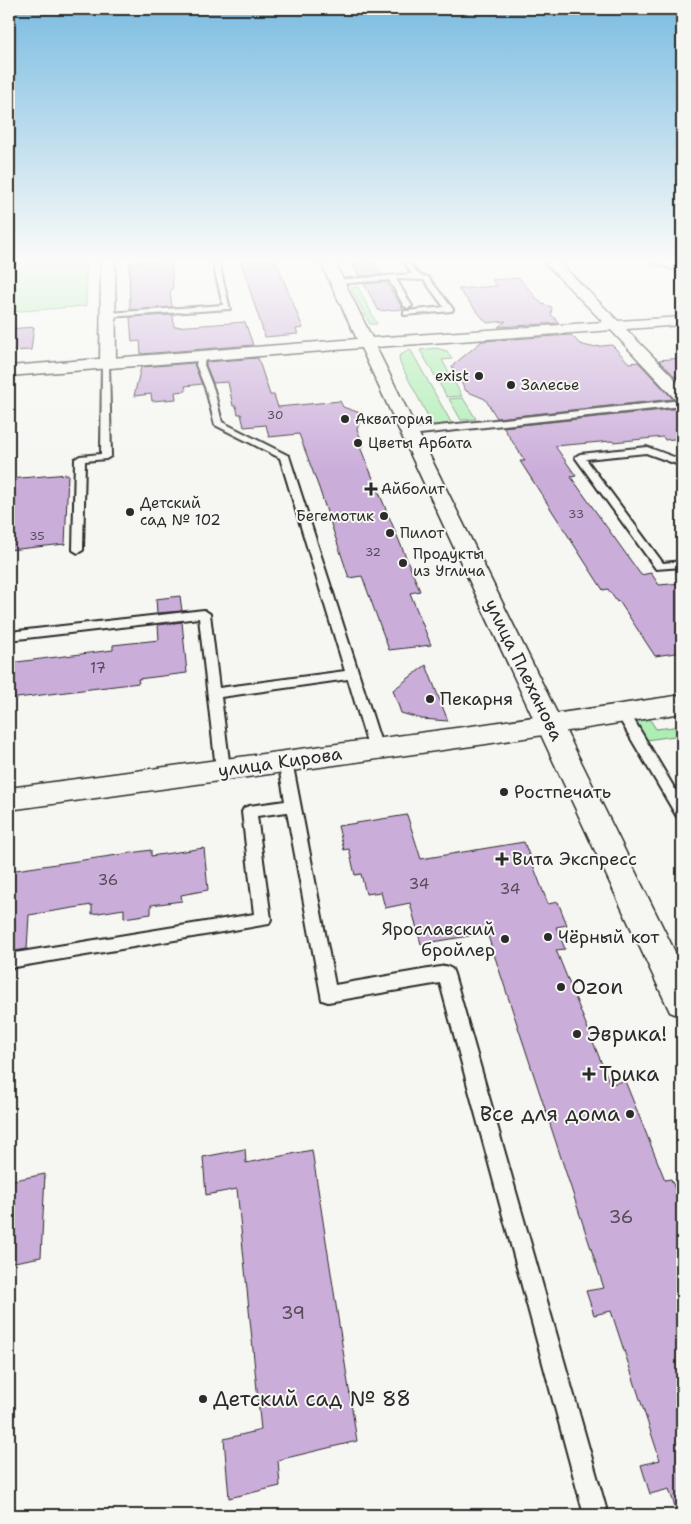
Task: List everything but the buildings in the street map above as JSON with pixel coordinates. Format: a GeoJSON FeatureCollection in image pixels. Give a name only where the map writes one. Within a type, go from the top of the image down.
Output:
{"type":"FeatureCollection","features":[{"type":"Feature","properties":{"kind":"street"},"geometry":{"type":"LineString","coordinates":[[107,363],[108,330]]}},
{"type":"Feature","properties":{"kind":"street","name":"улица Плеханова"},"geometry":{"type":"LineString","coordinates":[[359,330],[410,432],[550,724],[674,963],[682,1001]]}},
{"type":"Feature","properties":{"kind":"street"},"geometry":{"type":"LineString","coordinates":[[9,371],[554,330]]}},
{"type":"Feature","properties":{"kind":"street"},"geometry":{"type":"LineString","coordinates":[[619,330],[682,396]]}},
{"type":"Feature","properties":{"kind":"street","name":"улица Кирова"},"geometry":{"type":"LineString","coordinates":[[9,800],[682,704]]}},
{"type":"Feature","properties":{"kind":"lane"},"geometry":{"type":"LineString","coordinates":[[201,356],[200,365],[210,390],[218,423],[284,456],[376,749]]}},
{"type":"Feature","properties":{"kind":"lane"},"geometry":{"type":"LineString","coordinates":[[78,550],[80,459],[106,456],[107,363]]}},
{"type":"Feature","properties":{"kind":"lane"},"geometry":{"type":"LineString","coordinates":[[410,432],[682,404]]}},
{"type":"Feature","properties":{"kind":"lane"},"geometry":{"type":"LineString","coordinates":[[682,463],[647,450],[580,457],[660,567],[682,564]]}},
{"type":"Feature","properties":{"kind":"lane"},"geometry":{"type":"LineString","coordinates":[[9,636],[204,614],[223,769]]}},
{"type":"Feature","properties":{"kind":"lane"},"geometry":{"type":"LineString","coordinates":[[214,693],[353,674]]}},
{"type":"Feature","properties":{"kind":"lane"},"geometry":{"type":"LineString","coordinates":[[623,713],[682,813]]}},
{"type":"Feature","properties":{"kind":"lane"},"geometry":{"type":"LineString","coordinates":[[285,761],[328,994],[446,974],[596,1515]]}},
{"type":"Feature","properties":{"kind":"lane"},"geometry":{"type":"LineString","coordinates":[[9,961],[264,919],[249,812],[293,805]]}},
{"type":"Feature","properties":{"kind":"green space"},"geometry":{"type":"Polygon","coordinates":[[[436,348],[447,351],[452,359],[442,360],[462,396],[447,397],[420,350],[436,348]]]}},
{"type":"Feature","properties":{"kind":"green space"},"geometry":{"type":"Polygon","coordinates":[[[410,349],[452,424],[433,426],[400,363],[399,356],[410,349]]]}},
{"type":"Feature","properties":{"kind":"green space"},"geometry":{"type":"Polygon","coordinates":[[[463,398],[476,419],[461,420],[449,399],[463,398]]]}},
{"type":"Feature","properties":{"kind":"green space"},"geometry":{"type":"Polygon","coordinates":[[[649,718],[656,729],[682,726],[682,735],[646,740],[635,720],[649,718]]]}},
{"type":"Feature","properties":{"kind":"place","name":"exist"},"geometry":{"type":"Point","coordinates":[479,376]}},
{"type":"Feature","properties":{"kind":"place","name":"Залесье"},"geometry":{"type":"Point","coordinates":[511,385]}},
{"type":"Feature","properties":{"kind":"place","name":"Акватория"},"geometry":{"type":"Point","coordinates":[345,419]}},
{"type":"Feature","properties":{"kind":"place","name":"Цветы Арбата"},"geometry":{"type":"Point","coordinates":[358,443]}},
{"type":"Feature","properties":{"kind":"place","name":"Айболит"},"geometry":{"type":"Point","coordinates":[371,489]}},
{"type":"Feature","properties":{"kind":"place","name":"Детский сад № 102"},"geometry":{"type":"Point","coordinates":[130,512]}},
{"type":"Feature","properties":{"kind":"place","name":"Бегемотик"},"geometry":{"type":"Point","coordinates":[384,516]}},
{"type":"Feature","properties":{"kind":"place","name":"Пилот"},"geometry":{"type":"Point","coordinates":[390,533]}},
{"type":"Feature","properties":{"kind":"place","name":"Продукты из Углича"},"geometry":{"type":"Point","coordinates":[403,563]}},
{"type":"Feature","properties":{"kind":"place","name":"Пекарня"},"geometry":{"type":"Point","coordinates":[430,699]}},
{"type":"Feature","properties":{"kind":"place","name":"Ростпечать"},"geometry":{"type":"Point","coordinates":[504,792]}},
{"type":"Feature","properties":{"kind":"place","name":"Вита Экспресс"},"geometry":{"type":"Point","coordinates":[502,859]}},
{"type":"Feature","properties":{"kind":"place","name":"Чёрный кот"},"geometry":{"type":"Point","coordinates":[548,937]}},
{"type":"Feature","properties":{"kind":"place","name":"Ярославский бройлер"},"geometry":{"type":"Point","coordinates":[505,939]}},
{"type":"Feature","properties":{"kind":"place","name":"Ozon"},"geometry":{"type":"Point","coordinates":[561,987]}},
{"type":"Feature","properties":{"kind":"place","name":"Эврика!"},"geometry":{"type":"Point","coordinates":[577,1034]}},
{"type":"Feature","properties":{"kind":"place","name":"Трика"},"geometry":{"type":"Point","coordinates":[589,1074]}},
{"type":"Feature","properties":{"kind":"place","name":"Все для дома"},"geometry":{"type":"Point","coordinates":[630,1114]}},
{"type":"Feature","properties":{"kind":"place","name":"Детский сад № 88"},"geometry":{"type":"Point","coordinates":[203,1399]}}]}
